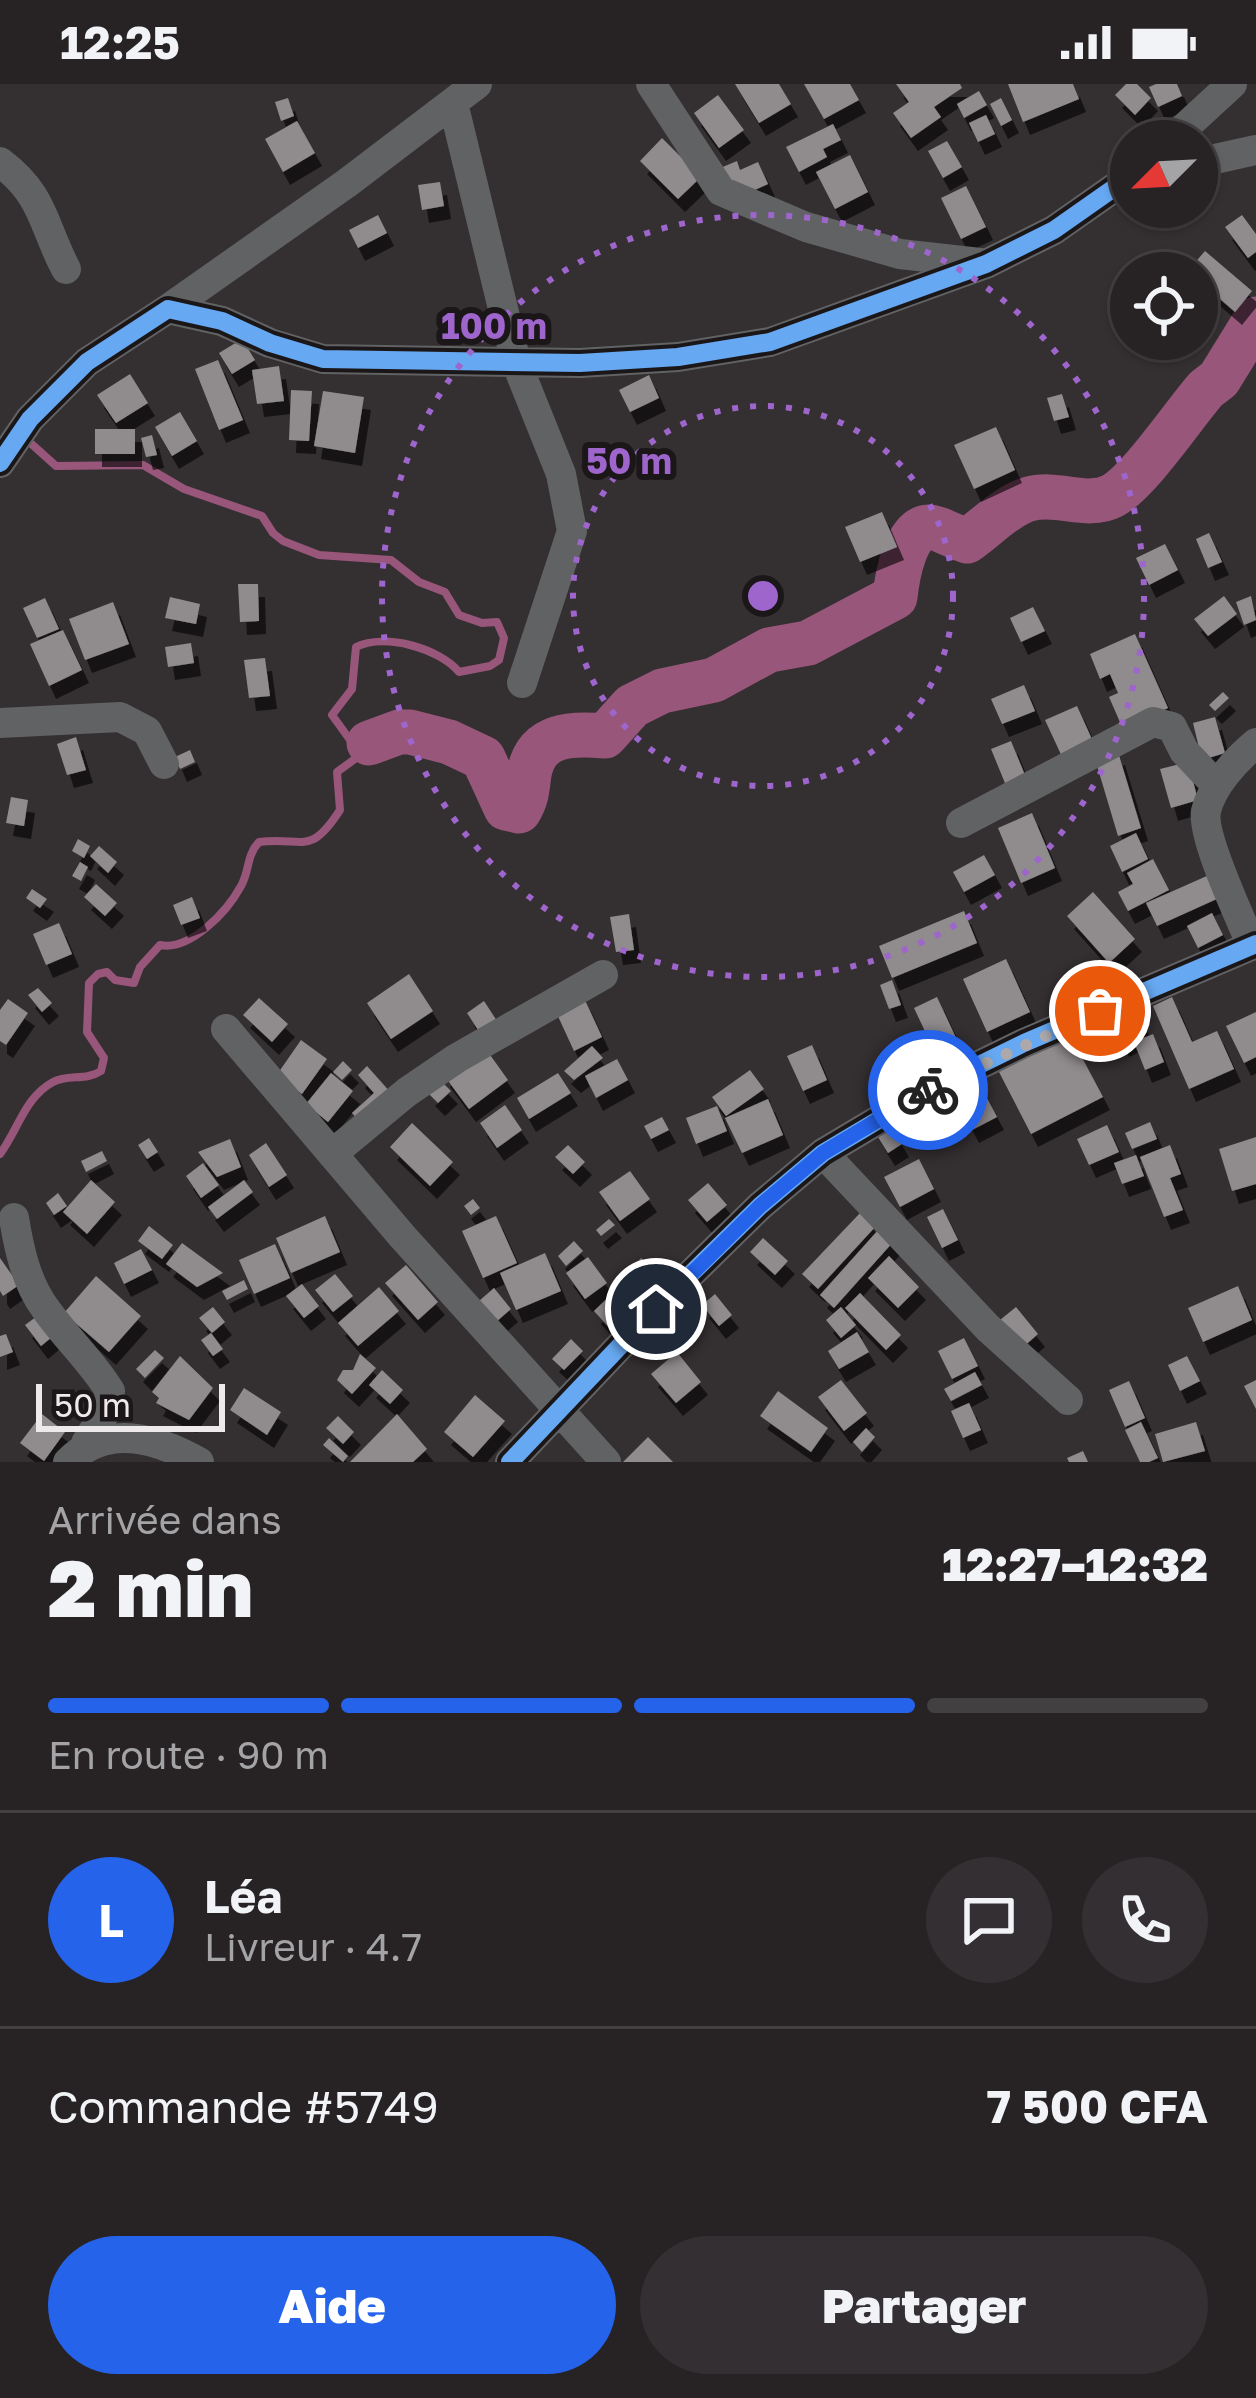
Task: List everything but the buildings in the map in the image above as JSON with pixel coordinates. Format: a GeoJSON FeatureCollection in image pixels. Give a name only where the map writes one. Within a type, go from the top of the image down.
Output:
{"type":"FeatureCollection","features":[{"type":"Feature","properties":{"kind":"street"},"geometry":{"type":"LineString","coordinates":[[651,84],[721,191],[806,227],[881,248],[986,264]]}},
{"type":"Feature","properties":{"kind":"street"},"geometry":{"type":"LineString","coordinates":[[1193,120],[1232,84]]}},
{"type":"Feature","properties":{"kind":"street"},"geometry":{"type":"LineString","coordinates":[[2,460],[30,419],[87,362],[168,309],[465,93],[516,362],[561,474],[572,531],[522,683]]}},
{"type":"Feature","properties":{"kind":"street"},"geometry":{"type":"LineString","coordinates":[[1218,158],[1256,150]]}},
{"type":"Feature","properties":{"kind":"street"},"geometry":{"type":"LineString","coordinates":[[0,162],[40,201],[50,238],[66,269]]}},
{"type":"Feature","properties":{"kind":"street"},"geometry":{"type":"LineString","coordinates":[[168,309],[222,321],[270,343],[323,359],[516,362],[678,357],[770,342],[986,264],[1054,230],[1110,192]]}},
{"type":"Feature","properties":{"kind":"street"},"geometry":{"type":"LineString","coordinates":[[0,723],[119,718],[147,731],[164,764]]}},
{"type":"Feature","properties":{"kind":"street"},"geometry":{"type":"LineString","coordinates":[[961,823],[1153,722],[1172,727],[1184,751],[1217,786]]}},
{"type":"Feature","properties":{"kind":"street"},"geometry":{"type":"LineString","coordinates":[[510,1462],[760,1206],[823,1153],[932,1088],[1005,1052],[1254,945],[1208,836],[1205,813],[1217,786],[1256,742]]}},
{"type":"Feature","properties":{"kind":"street"},"geometry":{"type":"LineString","coordinates":[[332,1154],[457,1058],[603,975]]}},
{"type":"Feature","properties":{"kind":"street"},"geometry":{"type":"LineString","coordinates":[[226,1029],[606,1462]]}},
{"type":"Feature","properties":{"kind":"street"},"geometry":{"type":"LineString","coordinates":[[823,1153],[988,1328],[1068,1400]]}},
{"type":"Feature","properties":{"kind":"street"},"geometry":{"type":"LineString","coordinates":[[14,1218],[20,1251],[42,1304],[110,1391],[106,1411],[77,1453]]}},
{"type":"Feature","properties":{"kind":"street"},"geometry":{"type":"LineString","coordinates":[[77,1453],[121,1438],[156,1441],[199,1462]]}},
{"type":"Feature","properties":{"kind":"waterway"},"geometry":{"type":"LineString","coordinates":[[369,743],[399,732],[449,742],[483,758],[506,808],[519,811],[533,760],[547,743],[568,736],[605,736],[632,706],[662,691],[714,680],[769,650],[808,643],[895,597],[904,555],[921,530],[933,527],[967,541],[1029,499],[1093,501],[1112,496],[1135,477],[1219,379],[1256,319]]}},
{"type":"Feature","properties":{"kind":"waterway"},"geometry":{"type":"LineString","coordinates":[[26,439],[56,466],[143,465],[184,489],[262,516],[283,541],[319,555],[391,560],[419,582],[445,592],[459,615],[482,623],[497,622],[504,638],[499,660],[459,672],[439,656],[411,645],[382,642],[356,647],[352,689],[332,715],[353,744],[369,743]]}},
{"type":"Feature","properties":{"kind":"waterway"},"geometry":{"type":"LineString","coordinates":[[0,1154],[43,1088],[101,1071],[104,1058],[87,1032],[89,983],[107,972],[115,980],[134,983],[140,967],[160,945],[183,942],[207,928],[235,896],[259,842],[304,842],[320,834],[340,810],[337,772],[368,744]]}},
{"type":"Feature","properties":{"kind":"cycle path"},"geometry":{"type":"LineString","coordinates":[[0,463],[30,419],[87,362],[168,309],[222,321],[270,343],[323,359],[580,363],[678,357],[770,342],[986,264],[1054,230],[1110,191]]}},
{"type":"Feature","properties":{"kind":"cycle path"},"geometry":{"type":"LineString","coordinates":[[510,1462],[655,1309],[760,1206],[823,1153],[932,1088],[1024,1043],[1256,944]]}},
{"type":"Feature","properties":{"kind":"way so far"},"geometry":{"type":"LineString","coordinates":[[928,1090],[1100,1011]]}},
{"type":"Feature","properties":{"kind":"route"},"geometry":{"type":"LineString","coordinates":[[656,1309],[760,1206],[823,1153],[928,1090]]}}]}
